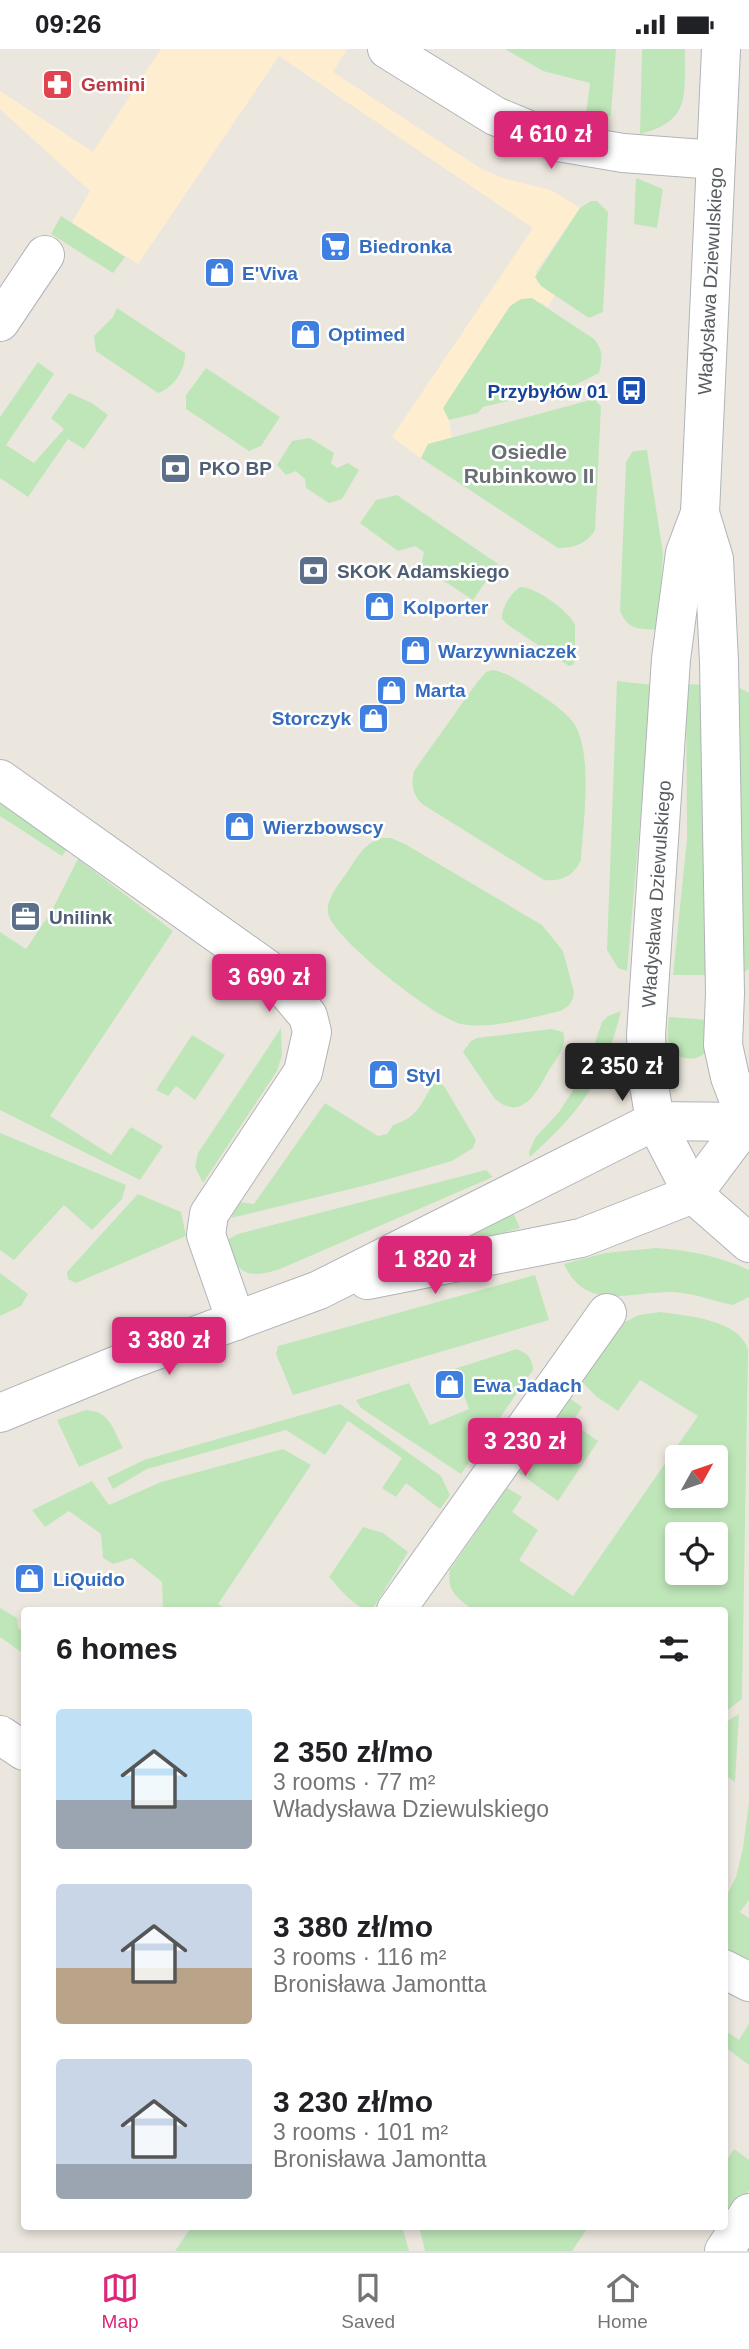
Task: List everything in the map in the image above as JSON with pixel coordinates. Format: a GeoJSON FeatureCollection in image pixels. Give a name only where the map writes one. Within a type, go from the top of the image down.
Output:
{"type":"FeatureCollection","features":[{"type":"Feature","properties":{"kind":"street"},"geometry":{"type":"LineString","coordinates":[[387,49],[495,115],[558,142],[623,153],[716,160]]}},
{"type":"Feature","properties":{"kind":"street","name":"Władysława Dziewulskiego"},"geometry":{"type":"LineString","coordinates":[[721,49],[700,513],[685,553],[671,659],[646,1035],[654,1121],[693,1194],[749,1243]]}},
{"type":"Feature","properties":{"kind":"street"},"geometry":{"type":"LineString","coordinates":[[0,321],[45,255]]}},
{"type":"Feature","properties":{"kind":"street","name":"Władysława Dziewulskiego"},"geometry":{"type":"LineString","coordinates":[[700,513],[713,559],[719,662],[725,993],[723,1045],[730,1077],[748,1125]]}},
{"type":"Feature","properties":{"kind":"street"},"geometry":{"type":"LineString","coordinates":[[0,779],[270,971],[308,1016],[312,1033],[303,1072],[209,1214],[205,1235],[236,1321]]}},
{"type":"Feature","properties":{"kind":"street"},"geometry":{"type":"LineString","coordinates":[[0,1413],[127,1361],[319,1290],[654,1121],[748,1125]]}},
{"type":"Feature","properties":{"kind":"street"},"geometry":{"type":"LineString","coordinates":[[319,1290],[581,1238],[693,1194],[748,1125]]}},
{"type":"Feature","properties":{"kind":"street"},"geometry":{"type":"LineString","coordinates":[[398,1607],[607,1313]]}},
{"type":"Feature","properties":{"kind":"street"},"geometry":{"type":"LineString","coordinates":[[0,1735],[21,1749]]}},
{"type":"Feature","properties":{"kind":"street"},"geometry":{"type":"LineString","coordinates":[[728,1971],[749,1982]]}},
{"type":"Feature","properties":{"kind":"street"},"geometry":{"type":"LineString","coordinates":[[724,2251],[749,2213]]}},
{"type":"Feature","properties":{"kind":"shaded area"},"geometry":{"type":"Polygon","coordinates":[[[161,49],[347,49],[333,72],[480,168],[502,178],[551,190],[580,208],[536,271],[537,282],[555,295],[548,307],[541,302],[443,408],[449,420],[452,438],[428,444],[421,458],[392,437],[533,228],[279,56],[138,264],[72,223],[90,191],[0,109],[0,91],[93,152],[161,49]]]}},
{"type":"Feature","properties":{"kind":"green space"},"geometry":{"type":"Polygon","coordinates":[[[505,49],[616,49],[611,114],[602,125],[585,122],[590,83],[543,71],[505,49]]]}},
{"type":"Feature","properties":{"kind":"green space"},"geometry":{"type":"Polygon","coordinates":[[[642,49],[685,49],[685,80],[682,104],[677,114],[657,129],[640,134],[642,49]]]}},
{"type":"Feature","properties":{"kind":"green space"},"geometry":{"type":"Polygon","coordinates":[[[636,178],[663,189],[657,228],[634,224],[636,178]]]}},
{"type":"Feature","properties":{"kind":"green space"},"geometry":{"type":"Polygon","coordinates":[[[591,201],[597,201],[608,212],[603,312],[589,318],[541,286],[535,277],[580,208],[591,201]]]}},
{"type":"Feature","properties":{"kind":"green space"},"geometry":{"type":"Polygon","coordinates":[[[61,216],[125,257],[113,273],[51,234],[61,216]]]}},
{"type":"Feature","properties":{"kind":"green space"},"geometry":{"type":"Polygon","coordinates":[[[532,298],[594,339],[601,355],[599,373],[575,385],[483,407],[478,413],[449,420],[443,408],[510,306],[521,299],[532,298]]]}},
{"type":"Feature","properties":{"kind":"green space"},"geometry":{"type":"Polygon","coordinates":[[[117,308],[185,353],[181,372],[164,391],[158,393],[96,351],[94,336],[113,317],[117,308]]]}},
{"type":"Feature","properties":{"kind":"green space"},"geometry":{"type":"Polygon","coordinates":[[[38,362],[54,374],[6,445],[34,463],[64,429],[51,418],[69,393],[92,403],[108,415],[84,449],[68,439],[28,497],[0,478],[0,417],[38,362]]]}},
{"type":"Feature","properties":{"kind":"green space"},"geometry":{"type":"Polygon","coordinates":[[[206,368],[280,417],[261,446],[249,451],[186,409],[186,395],[206,368]]]}},
{"type":"Feature","properties":{"kind":"green space"},"geometry":{"type":"Polygon","coordinates":[[[594,399],[601,406],[595,530],[588,539],[574,546],[558,548],[421,458],[428,444],[594,399]]]}},
{"type":"Feature","properties":{"kind":"green space"},"geometry":{"type":"Polygon","coordinates":[[[310,438],[334,453],[331,463],[337,468],[348,463],[359,470],[342,499],[329,503],[306,488],[305,479],[296,471],[286,475],[277,465],[292,441],[310,438]]]}},
{"type":"Feature","properties":{"kind":"green space"},"geometry":{"type":"Polygon","coordinates":[[[647,450],[663,554],[658,630],[631,625],[620,611],[626,462],[633,451],[647,450]]]}},
{"type":"Feature","properties":{"kind":"green space"},"geometry":{"type":"Polygon","coordinates":[[[397,495],[498,564],[473,600],[421,566],[424,552],[415,546],[398,551],[360,523],[376,500],[397,495]]]}},
{"type":"Feature","properties":{"kind":"green space"},"geometry":{"type":"Polygon","coordinates":[[[520,587],[543,595],[572,619],[575,625],[573,665],[569,666],[502,619],[507,601],[520,587]]]}},
{"type":"Feature","properties":{"kind":"green space"},"geometry":{"type":"Polygon","coordinates":[[[493,670],[515,679],[556,705],[573,722],[579,735],[586,789],[581,860],[571,874],[561,879],[544,880],[422,804],[414,792],[414,771],[478,681],[486,672],[493,670]]]}},
{"type":"Feature","properties":{"kind":"green space"},"geometry":{"type":"Polygon","coordinates":[[[617,681],[652,685],[627,971],[618,968],[607,950],[617,681]]]}},
{"type":"Feature","properties":{"kind":"green space"},"geometry":{"type":"Polygon","coordinates":[[[686,684],[706,685],[709,975],[673,975],[687,839],[686,684]]]}},
{"type":"Feature","properties":{"kind":"green space"},"geometry":{"type":"Polygon","coordinates":[[[736,686],[749,693],[749,969],[741,974],[736,686]]]}},
{"type":"Feature","properties":{"kind":"green space"},"geometry":{"type":"Polygon","coordinates":[[[0,804],[67,849],[62,856],[0,816],[0,804]]]}},
{"type":"Feature","properties":{"kind":"green space"},"geometry":{"type":"Polygon","coordinates":[[[381,838],[391,838],[405,844],[542,925],[563,951],[574,992],[569,1005],[561,1011],[511,1022],[461,1024],[430,1008],[386,976],[347,940],[328,913],[334,891],[358,856],[366,847],[381,838]]]}},
{"type":"Feature","properties":{"kind":"green space"},"geometry":{"type":"Polygon","coordinates":[[[78,859],[173,931],[50,1116],[111,1155],[131,1127],[163,1146],[140,1180],[0,1110],[0,932],[26,949],[51,912],[78,859]]]}},
{"type":"Feature","properties":{"kind":"green space"},"geometry":{"type":"Polygon","coordinates":[[[621,1011],[607,1056],[589,1092],[564,1124],[530,1157],[529,1152],[535,1138],[559,1112],[585,1072],[602,1022],[608,1016],[621,1011]]]}},
{"type":"Feature","properties":{"kind":"green space"},"geometry":{"type":"Polygon","coordinates":[[[669,1017],[710,1020],[708,1046],[704,1054],[688,1058],[673,1051],[668,1039],[669,1017]]]}},
{"type":"Feature","properties":{"kind":"green space"},"geometry":{"type":"Polygon","coordinates":[[[281,1028],[282,1055],[277,1071],[203,1183],[195,1167],[198,1153],[281,1028]]]}},
{"type":"Feature","properties":{"kind":"green space"},"geometry":{"type":"Polygon","coordinates":[[[551,1029],[563,1032],[564,1043],[534,1095],[521,1106],[505,1105],[495,1099],[463,1052],[471,1041],[477,1038],[551,1029]]]}},
{"type":"Feature","properties":{"kind":"green space"},"geometry":{"type":"Polygon","coordinates":[[[192,1035],[225,1055],[195,1100],[176,1086],[168,1096],[156,1090],[192,1035]]]}},
{"type":"Feature","properties":{"kind":"green space"},"geometry":{"type":"Polygon","coordinates":[[[438,1082],[444,1086],[476,1140],[473,1148],[452,1161],[231,1218],[239,1202],[254,1204],[325,1103],[378,1136],[387,1134],[393,1125],[413,1114],[433,1084],[438,1082]]]}},
{"type":"Feature","properties":{"kind":"green space"},"geometry":{"type":"Polygon","coordinates":[[[0,1133],[126,1185],[122,1199],[92,1230],[64,1205],[14,1260],[0,1250],[0,1133]]]}},
{"type":"Feature","properties":{"kind":"green space"},"geometry":{"type":"Polygon","coordinates":[[[486,1170],[493,1177],[280,1269],[259,1274],[245,1272],[239,1268],[223,1242],[238,1234],[486,1170]]]}},
{"type":"Feature","properties":{"kind":"green space"},"geometry":{"type":"Polygon","coordinates":[[[138,1194],[181,1212],[186,1236],[76,1283],[68,1279],[67,1272],[138,1194]]]}},
{"type":"Feature","properties":{"kind":"green space"},"geometry":{"type":"Polygon","coordinates":[[[512,1210],[520,1228],[451,1248],[448,1240],[512,1210]]]}},
{"type":"Feature","properties":{"kind":"green space"},"geometry":{"type":"Polygon","coordinates":[[[656,1248],[704,1254],[749,1270],[749,1297],[733,1305],[678,1292],[624,1296],[596,1294],[584,1289],[573,1279],[564,1264],[605,1253],[656,1248]]]}},
{"type":"Feature","properties":{"kind":"green space"},"geometry":{"type":"Polygon","coordinates":[[[0,1273],[28,1294],[21,1306],[0,1316],[0,1273]]]}},
{"type":"Feature","properties":{"kind":"green space"},"geometry":{"type":"Polygon","coordinates":[[[535,1275],[549,1320],[293,1395],[276,1354],[278,1346],[535,1275]]]}},
{"type":"Feature","properties":{"kind":"green space"},"geometry":{"type":"Polygon","coordinates":[[[660,1312],[711,1321],[735,1332],[748,1350],[742,1699],[728,1710],[728,1607],[470,1607],[458,1598],[452,1589],[450,1570],[507,1488],[522,1497],[512,1512],[538,1530],[519,1560],[573,1596],[665,1464],[665,1509],[728,1509],[728,1445],[678,1445],[698,1416],[640,1380],[618,1411],[597,1397],[579,1379],[621,1324],[639,1315],[660,1312]]]}},
{"type":"Feature","properties":{"kind":"green space"},"geometry":{"type":"Polygon","coordinates":[[[517,1349],[529,1357],[533,1370],[461,1474],[361,1408],[356,1400],[409,1383],[430,1425],[469,1409],[454,1369],[517,1349]]]}},
{"type":"Feature","properties":{"kind":"green space"},"geometry":{"type":"Polygon","coordinates":[[[565,1395],[582,1407],[572,1423],[598,1441],[558,1501],[515,1470],[565,1395]]]}},
{"type":"Feature","properties":{"kind":"green space"},"geometry":{"type":"Polygon","coordinates":[[[340,1404],[441,1476],[450,1495],[440,1509],[406,1483],[396,1497],[382,1488],[402,1458],[348,1421],[325,1455],[286,1430],[147,1469],[113,1489],[107,1478],[144,1460],[340,1404]]]}},
{"type":"Feature","properties":{"kind":"green space"},"geometry":{"type":"Polygon","coordinates":[[[86,1410],[106,1417],[123,1448],[79,1467],[57,1420],[86,1410]]]}},
{"type":"Feature","properties":{"kind":"green space"},"geometry":{"type":"Polygon","coordinates":[[[283,1449],[311,1465],[218,1604],[222,1607],[163,1607],[162,1582],[132,1558],[113,1564],[103,1558],[101,1534],[69,1511],[45,1527],[32,1510],[92,1481],[109,1505],[161,1482],[283,1449]]]}},
{"type":"Feature","properties":{"kind":"green space"},"geometry":{"type":"Polygon","coordinates":[[[363,1527],[383,1533],[408,1552],[374,1607],[360,1607],[354,1603],[329,1577],[363,1527]]]}},
{"type":"Feature","properties":{"kind":"green space"},"geometry":{"type":"Polygon","coordinates":[[[0,1608],[17,1618],[21,1630],[21,1652],[0,1637],[0,1608]]]}},
{"type":"Feature","properties":{"kind":"green space"},"geometry":{"type":"Polygon","coordinates":[[[739,1714],[735,1782],[728,1777],[728,1721],[739,1714]]]}},
{"type":"Feature","properties":{"kind":"green space"},"geometry":{"type":"Polygon","coordinates":[[[749,1802],[749,1900],[740,1912],[749,1918],[749,1963],[728,1949],[728,1893],[736,1877],[749,1802]]]}},
{"type":"Feature","properties":{"kind":"green space"},"geometry":{"type":"Polygon","coordinates":[[[749,2024],[749,2065],[728,2049],[728,2033],[739,2040],[749,2024]]]}},
{"type":"Feature","properties":{"kind":"green space"},"geometry":{"type":"Polygon","coordinates":[[[734,2149],[749,2160],[749,2190],[728,2221],[728,2158],[734,2149]]]}},
{"type":"Feature","properties":{"kind":"green space"},"geometry":{"type":"Polygon","coordinates":[[[189,2230],[403,2230],[409,2251],[175,2251],[189,2230]]]}},
{"type":"Feature","properties":{"kind":"green space"},"geometry":{"type":"Polygon","coordinates":[[[420,2230],[586,2230],[572,2251],[425,2251],[420,2230]]]}},
{"type":"Feature","properties":{"kind":"place","name":"Gemini"},"geometry":{"type":"Point","coordinates":[58,84]}},
{"type":"Feature","properties":{"kind":"place","name":"Biedronka"},"geometry":{"type":"Point","coordinates":[336,246]}},
{"type":"Feature","properties":{"kind":"place","name":"E'Viva"},"geometry":{"type":"Point","coordinates":[219,273]}},
{"type":"Feature","properties":{"kind":"place","name":"Optimed"},"geometry":{"type":"Point","coordinates":[305,334]}},
{"type":"Feature","properties":{"kind":"place","name":"Przybyłów 01"},"geometry":{"type":"Point","coordinates":[631,391]}},
{"type":"Feature","properties":{"kind":"place","name":"PKO BP"},"geometry":{"type":"Point","coordinates":[176,468]}},
{"type":"Feature","properties":{"kind":"place","name":"SKOK Adamskiego"},"geometry":{"type":"Point","coordinates":[314,571]}},
{"type":"Feature","properties":{"kind":"place","name":"Kolporter"},"geometry":{"type":"Point","coordinates":[380,607]}},
{"type":"Feature","properties":{"kind":"place","name":"Warzywniaczek"},"geometry":{"type":"Point","coordinates":[415,651]}},
{"type":"Feature","properties":{"kind":"place","name":"Marta"},"geometry":{"type":"Point","coordinates":[392,690]}},
{"type":"Feature","properties":{"kind":"place","name":"Storczyk"},"geometry":{"type":"Point","coordinates":[374,718]}},
{"type":"Feature","properties":{"kind":"place","name":"Wierzbowscy"},"geometry":{"type":"Point","coordinates":[240,827]}},
{"type":"Feature","properties":{"kind":"place","name":"Unilink"},"geometry":{"type":"Point","coordinates":[26,917]}},
{"type":"Feature","properties":{"kind":"place","name":"Styl"},"geometry":{"type":"Point","coordinates":[383,1075]}},
{"type":"Feature","properties":{"kind":"place","name":"Ewa Jadach"},"geometry":{"type":"Point","coordinates":[450,1385]}},
{"type":"Feature","properties":{"kind":"place","name":"LiQuido"},"geometry":{"type":"Point","coordinates":[30,1579]}},
{"type":"Feature","properties":{"kind":"district","name":"Osiedle Rubinkowo II"},"geometry":{"type":"Point","coordinates":[529,464]}}]}
